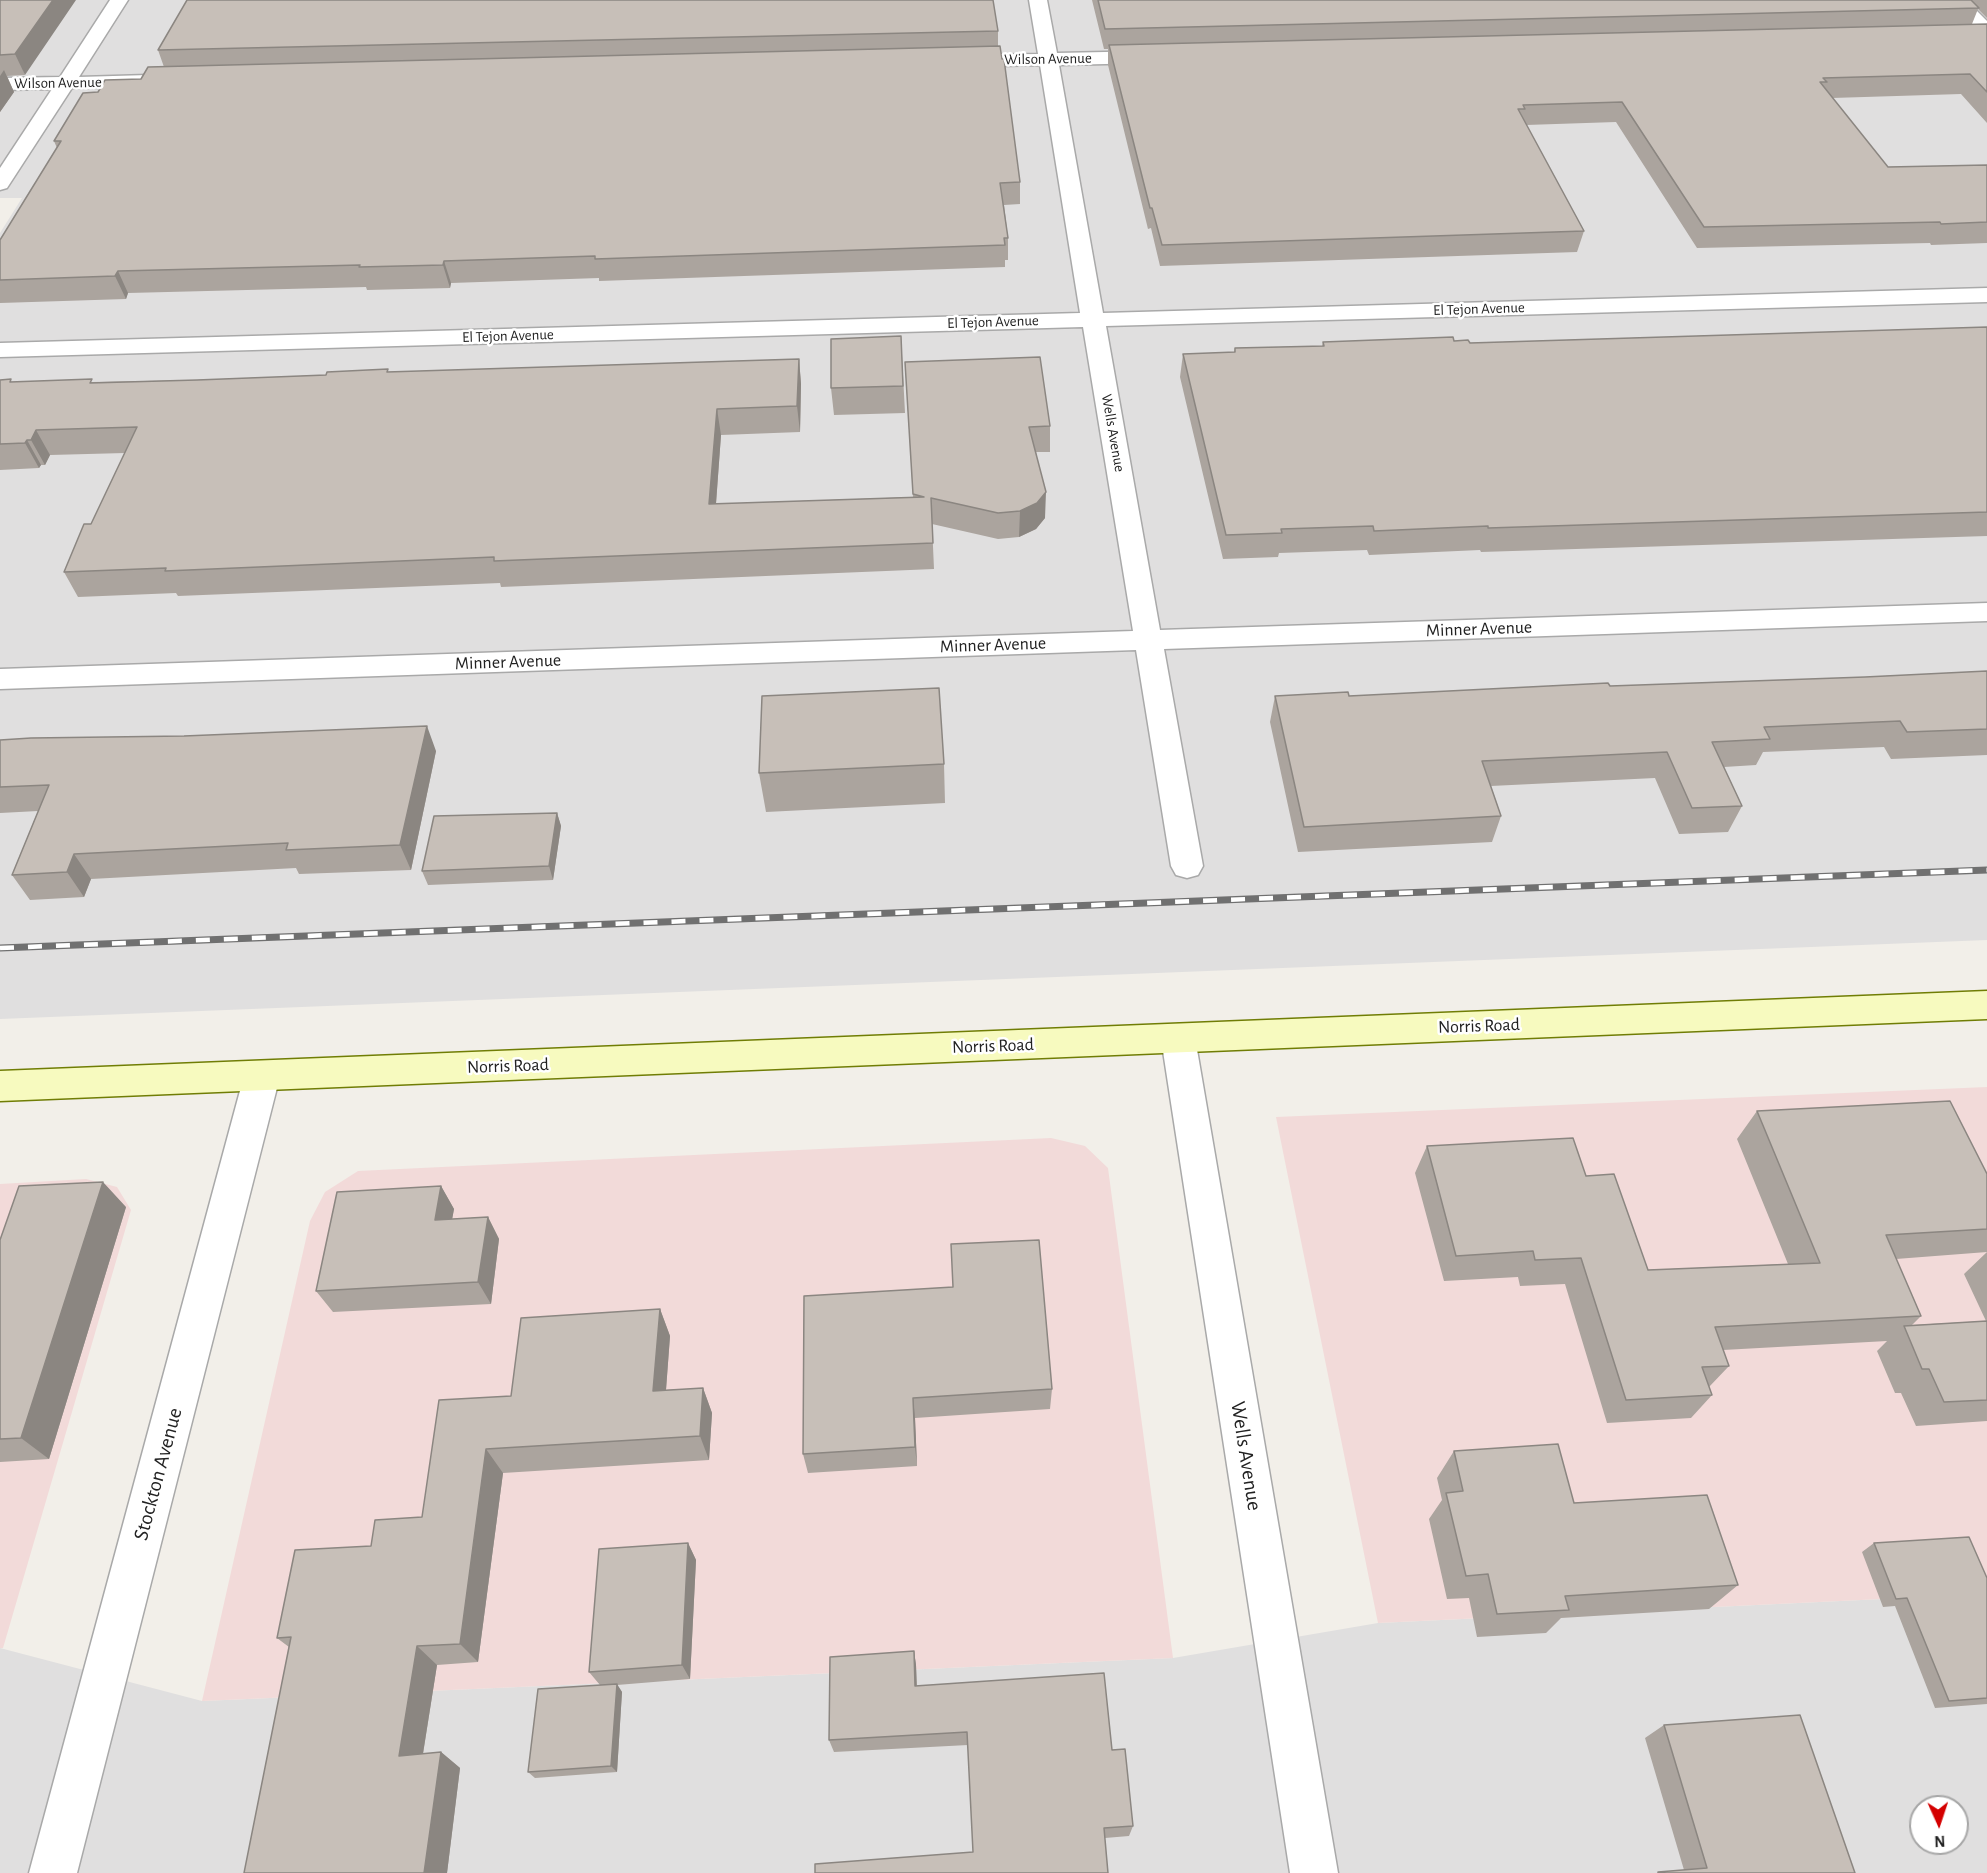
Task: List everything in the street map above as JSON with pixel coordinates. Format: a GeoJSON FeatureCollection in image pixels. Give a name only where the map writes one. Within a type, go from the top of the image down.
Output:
{"type":"FeatureCollection","features":[{"type":"Feature","properties":{"kind":"street"},"geometry":{"type":"LineString","coordinates":[[0,184],[118,0]]}},
{"type":"Feature","properties":{"kind":"street","name":"Wells Avenue"},"geometry":{"type":"LineString","coordinates":[[1038,0],[1187,866]]}},
{"type":"Feature","properties":{"kind":"street"},"geometry":{"type":"LineString","coordinates":[[1956,0],[1987,33]]}},
{"type":"Feature","properties":{"kind":"street"},"geometry":{"type":"LineString","coordinates":[[1963,35],[1987,33]]}},
{"type":"Feature","properties":{"kind":"street","name":"Wilson Avenue"},"geometry":{"type":"LineString","coordinates":[[940,62],[1167,56]]}},
{"type":"Feature","properties":{"kind":"street","name":"Wilson Avenue"},"geometry":{"type":"LineString","coordinates":[[0,84],[161,80]]}},
{"type":"Feature","properties":{"kind":"street","name":"El Tejon Avenue"},"geometry":{"type":"LineString","coordinates":[[0,350],[1987,295]]}},
{"type":"Feature","properties":{"kind":"street","name":"Minner Avenue"},"geometry":{"type":"LineString","coordinates":[[0,679],[1987,612]]}},
{"type":"Feature","properties":{"kind":"street","name":"Norris Road"},"geometry":{"type":"LineString","coordinates":[[0,1086],[1987,1005]]}},
{"type":"Feature","properties":{"kind":"street","name":"Wells Avenue"},"geometry":{"type":"LineString","coordinates":[[1178,1038],[1314,1873]]}},
{"type":"Feature","properties":{"kind":"street","name":"Stockton Avenue"},"geometry":{"type":"LineString","coordinates":[[53,1873],[262,1076]]}},
{"type":"Feature","properties":{"kind":"shaded area"},"geometry":{"type":"Polygon","coordinates":[[[0,0],[1987,0],[1987,940],[0,1019],[0,233],[22,198],[0,198],[0,0]]]}},
{"type":"Feature","properties":{"kind":"shaded area"},"geometry":{"type":"Polygon","coordinates":[[[1987,1087],[1987,1594],[1378,1623],[1276,1117],[1987,1087]]]}},
{"type":"Feature","properties":{"kind":"shaded area"},"geometry":{"type":"Polygon","coordinates":[[[1051,1138],[1085,1146],[1108,1168],[1173,1658],[202,1701],[310,1221],[325,1192],[358,1171],[1051,1138]]]}},
{"type":"Feature","properties":{"kind":"shaded area"},"geometry":{"type":"Polygon","coordinates":[[[86,1179],[117,1187],[131,1210],[3,1648],[0,1648],[0,1184],[86,1179]]]}},
{"type":"Feature","properties":{"kind":"shaded area"},"geometry":{"type":"Polygon","coordinates":[[[1987,1594],[1987,1873],[0,1873],[0,1648],[202,1701],[1173,1658],[1378,1623],[1987,1594]]]}},
{"type":"Feature","properties":{"kind":"building"},"geometry":{"type":"Polygon","coordinates":[[[0,0],[53,0],[15,54],[0,55],[0,0]]]}},
{"type":"Feature","properties":{"kind":"building"},"geometry":{"type":"Polygon","coordinates":[[[187,0],[993,0],[998,31],[158,50],[187,0]]]}},
{"type":"Feature","properties":{"kind":"building"},"geometry":{"type":"Polygon","coordinates":[[[1098,0],[1971,0],[1979,8],[1105,29],[1098,0]]]}},
{"type":"Feature","properties":{"kind":"building"},"geometry":{"type":"Polygon","coordinates":[[[1987,24],[1987,92],[1970,74],[1823,78],[1827,82],[1820,82],[1888,167],[1987,165],[1987,222],[1704,227],[1622,102],[1523,105],[1525,109],[1518,109],[1584,231],[1162,245],[1152,208],[1150,208],[1109,45],[1987,24]]]}},
{"type":"Feature","properties":{"kind":"building"},"geometry":{"type":"Polygon","coordinates":[[[1000,46],[1002,59],[1004,59],[1020,182],[1000,183],[1008,238],[1004,238],[1005,245],[595,259],[595,256],[444,261],[443,265],[118,271],[115,276],[0,280],[0,240],[61,141],[54,141],[83,93],[98,92],[105,80],[141,79],[148,67],[1000,46]]]}},
{"type":"Feature","properties":{"kind":"building"},"geometry":{"type":"Polygon","coordinates":[[[1987,327],[1987,512],[1374,531],[1373,526],[1281,529],[1282,533],[1226,535],[1183,354],[1235,352],[1235,348],[1324,346],[1323,342],[1453,337],[1454,341],[1468,340],[1470,343],[1987,327]]]}},
{"type":"Feature","properties":{"kind":"building"},"geometry":{"type":"Polygon","coordinates":[[[901,336],[903,386],[831,388],[831,339],[901,336]]]}},
{"type":"Feature","properties":{"kind":"building"},"geometry":{"type":"Polygon","coordinates":[[[1040,357],[1050,426],[1029,427],[1046,492],[1037,503],[1020,511],[998,513],[931,498],[933,543],[494,561],[494,557],[165,571],[166,568],[64,572],[84,524],[91,524],[137,427],[36,430],[31,440],[25,443],[0,444],[0,380],[11,379],[10,382],[92,379],[90,383],[326,375],[327,372],[388,369],[387,372],[799,359],[797,406],[717,409],[709,504],[924,497],[913,494],[905,362],[1040,357]]]}},
{"type":"Feature","properties":{"kind":"building"},"geometry":{"type":"Polygon","coordinates":[[[1987,671],[1987,729],[1907,732],[1900,721],[1764,727],[1770,739],[1712,742],[1742,806],[1692,808],[1667,752],[1482,761],[1501,816],[1304,827],[1275,696],[1348,692],[1349,696],[1608,683],[1610,686],[1987,671]]]}},
{"type":"Feature","properties":{"kind":"building"},"geometry":{"type":"Polygon","coordinates":[[[939,688],[944,764],[759,773],[762,696],[939,688]]]}},
{"type":"Feature","properties":{"kind":"building"},"geometry":{"type":"Polygon","coordinates":[[[427,726],[400,845],[286,850],[288,843],[74,854],[67,872],[12,875],[49,785],[0,787],[0,740],[184,736],[427,726]]]}},
{"type":"Feature","properties":{"kind":"building"},"geometry":{"type":"Polygon","coordinates":[[[557,813],[549,866],[422,871],[434,816],[557,813]]]}},
{"type":"Feature","properties":{"kind":"building"},"geometry":{"type":"Polygon","coordinates":[[[1950,1101],[1987,1174],[1987,1229],[1886,1235],[1921,1316],[1715,1327],[1729,1366],[1702,1367],[1712,1395],[1626,1400],[1581,1258],[1535,1260],[1533,1251],[1456,1256],[1427,1146],[1573,1138],[1586,1176],[1614,1174],[1648,1270],[1820,1263],[1757,1111],[1950,1101]]]}},
{"type":"Feature","properties":{"kind":"building"},"geometry":{"type":"Polygon","coordinates":[[[103,1182],[21,1438],[0,1439],[0,1240],[19,1186],[103,1182]]]}},
{"type":"Feature","properties":{"kind":"building"},"geometry":{"type":"Polygon","coordinates":[[[441,1186],[435,1220],[488,1217],[478,1282],[316,1291],[337,1192],[441,1186]]]}},
{"type":"Feature","properties":{"kind":"building"},"geometry":{"type":"Polygon","coordinates":[[[1039,1240],[1052,1389],[913,1398],[915,1447],[803,1454],[804,1296],[953,1287],[951,1244],[1039,1240]]]}},
{"type":"Feature","properties":{"kind":"building"},"geometry":{"type":"Polygon","coordinates":[[[660,1309],[653,1391],[703,1388],[700,1436],[486,1449],[460,1644],[417,1646],[399,1756],[441,1752],[424,1873],[244,1873],[291,1637],[277,1638],[295,1550],[371,1546],[375,1520],[422,1517],[439,1400],[511,1396],[521,1318],[660,1309]]]}},
{"type":"Feature","properties":{"kind":"building"},"geometry":{"type":"Polygon","coordinates":[[[1987,1321],[1987,1400],[1944,1402],[1929,1369],[1922,1369],[1904,1326],[1987,1321]]]}},
{"type":"Feature","properties":{"kind":"building"},"geometry":{"type":"Polygon","coordinates":[[[1558,1444],[1574,1503],[1707,1495],[1738,1585],[1565,1596],[1569,1610],[1497,1614],[1488,1574],[1466,1576],[1446,1493],[1463,1491],[1454,1451],[1558,1444]]]}},
{"type":"Feature","properties":{"kind":"building"},"geometry":{"type":"Polygon","coordinates":[[[1969,1537],[1987,1578],[1987,1698],[1949,1701],[1907,1598],[1896,1599],[1874,1543],[1969,1537]]]}},
{"type":"Feature","properties":{"kind":"building"},"geometry":{"type":"Polygon","coordinates":[[[688,1543],[682,1665],[589,1672],[599,1549],[688,1543]]]}},
{"type":"Feature","properties":{"kind":"building"},"geometry":{"type":"Polygon","coordinates":[[[914,1651],[915,1686],[1104,1673],[1112,1750],[1125,1749],[1133,1826],[1104,1828],[1108,1873],[815,1873],[815,1864],[973,1852],[967,1732],[829,1740],[830,1657],[914,1651]]]}},
{"type":"Feature","properties":{"kind":"building"},"geometry":{"type":"Polygon","coordinates":[[[617,1684],[611,1766],[528,1772],[538,1689],[617,1684]]]}},
{"type":"Feature","properties":{"kind":"building"},"geometry":{"type":"Polygon","coordinates":[[[1800,1715],[1855,1873],[1658,1873],[1707,1868],[1664,1725],[1800,1715]]]}},
{"type":"Feature","properties":{"kind":"railway"},"geometry":{"type":"LineString","coordinates":[[0,948],[1987,870]]}}]}
